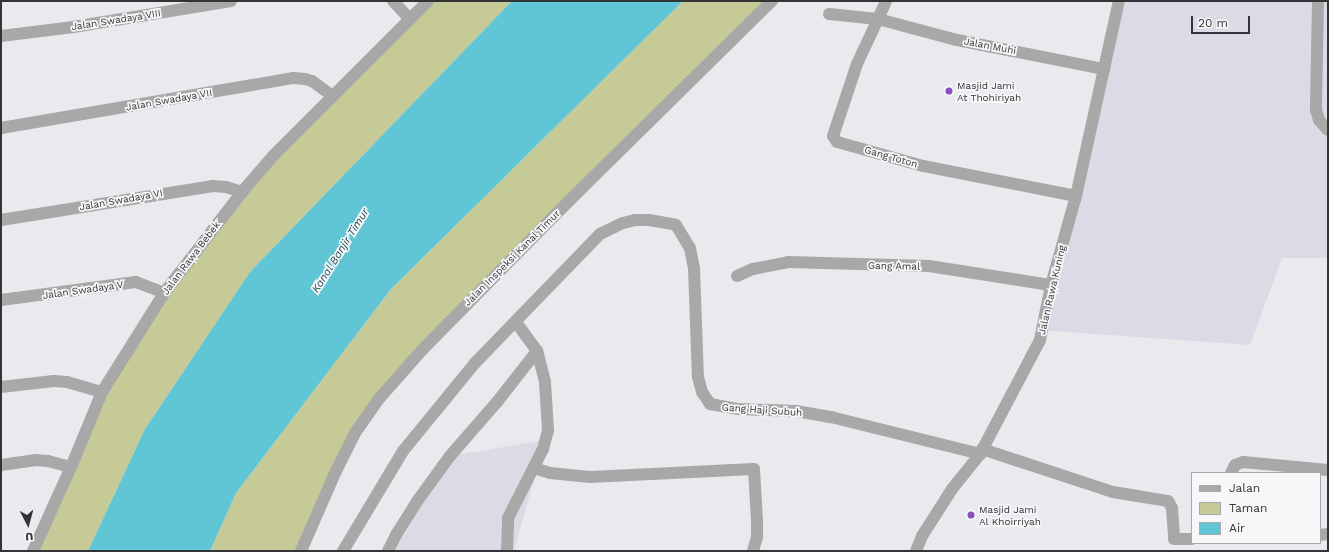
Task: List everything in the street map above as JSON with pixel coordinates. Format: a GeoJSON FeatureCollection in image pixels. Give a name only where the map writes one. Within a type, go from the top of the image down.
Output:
{"type":"FeatureCollection","features":[{"type":"Feature","properties":{"kind":"street","name":"Jalan Swadaya VIII"},"geometry":{"type":"LineString","coordinates":[[1,36],[73,27],[231,1]]}},
{"type":"Feature","properties":{"kind":"street"},"geometry":{"type":"LineString","coordinates":[[393,1],[414,15]]}},
{"type":"Feature","properties":{"kind":"street","name":"Jalan Rawa Bebek"},"geometry":{"type":"LineString","coordinates":[[33,551],[71,467],[102,392],[164,293],[242,192],[273,156],[428,1]]}},
{"type":"Feature","properties":{"kind":"street","name":"Jalan Inspeksi Kanal Timur"},"geometry":{"type":"LineString","coordinates":[[301,551],[342,458],[355,433],[377,401],[422,349],[772,1]]}},
{"type":"Feature","properties":{"kind":"street"},"geometry":{"type":"LineString","coordinates":[[878,19],[886,1]]}},
{"type":"Feature","properties":{"kind":"street","name":"Jalan Rawa Kuning"},"geometry":{"type":"LineString","coordinates":[[916,551],[922,536],[952,489],[981,451],[1040,340],[1051,285],[1076,196],[1119,1]]}},
{"type":"Feature","properties":{"kind":"street"},"geometry":{"type":"LineString","coordinates":[[1318,1],[1316,110],[1320,120],[1328,130]]}},
{"type":"Feature","properties":{"kind":"street","name":"Jalan Muhi"},"geometry":{"type":"LineString","coordinates":[[828,14],[878,19],[957,40],[1104,69]]}},
{"type":"Feature","properties":{"kind":"street","name":"Gang Toton"},"geometry":{"type":"LineString","coordinates":[[878,19],[857,64],[836,128],[834,139],[923,166],[1076,196]]}},
{"type":"Feature","properties":{"kind":"street","name":"Jalan Swadaya VII"},"geometry":{"type":"LineString","coordinates":[[1,128],[294,78],[312,81],[333,96]]}},
{"type":"Feature","properties":{"kind":"street","name":"Jalan Swadaya VI"},"geometry":{"type":"LineString","coordinates":[[1,220],[213,186],[226,187],[242,192]]}},
{"type":"Feature","properties":{"kind":"street","name":"Gang Haji Subuh"},"geometry":{"type":"LineString","coordinates":[[516,322],[600,234],[623,223],[635,220],[649,220],[676,225],[686,239],[690,248],[694,269],[698,377],[702,392],[710,404],[738,409],[796,411],[831,417],[981,451]]}},
{"type":"Feature","properties":{"kind":"street","name":"Gang Amal"},"geometry":{"type":"LineString","coordinates":[[737,276],[753,269],[773,264],[802,262],[929,266],[1051,285]]}},
{"type":"Feature","properties":{"kind":"street","name":"Jalan Swadaya V"},"geometry":{"type":"LineString","coordinates":[[1,300],[136,282],[164,293]]}},
{"type":"Feature","properties":{"kind":"street"},"geometry":{"type":"LineString","coordinates":[[343,551],[403,451],[475,363],[516,322],[537,351],[544,382],[548,430],[543,449],[508,518],[507,551]]}},
{"type":"Feature","properties":{"kind":"street"},"geometry":{"type":"LineString","coordinates":[[388,551],[396,535],[418,500],[450,456],[497,402],[537,351]]}},
{"type":"Feature","properties":{"kind":"street"},"geometry":{"type":"LineString","coordinates":[[1,387],[54,381],[67,382],[102,392]]}},
{"type":"Feature","properties":{"kind":"street"},"geometry":{"type":"LineString","coordinates":[[981,451],[1113,492],[1168,501],[1172,508],[1173,545],[1191,538]]}},
{"type":"Feature","properties":{"kind":"street"},"geometry":{"type":"LineString","coordinates":[[1,465],[35,460],[48,461],[71,467]]}},
{"type":"Feature","properties":{"kind":"street"},"geometry":{"type":"LineString","coordinates":[[1232,472],[1235,465],[1243,462],[1328,470]]}},
{"type":"Feature","properties":{"kind":"street"},"geometry":{"type":"LineString","coordinates":[[534,468],[550,473],[590,477],[754,469],[757,537],[753,551]]}},
{"type":"Feature","properties":{"kind":"shaded area"},"geometry":{"type":"Polygon","coordinates":[[[1125,1],[1328,1],[1328,258],[1282,258],[1250,345],[1039,330],[1048,311],[1125,1]]]}},
{"type":"Feature","properties":{"kind":"shaded area"},"geometry":{"type":"Polygon","coordinates":[[[545,440],[514,551],[395,551],[450,456],[545,440]]]}},
{"type":"Feature","properties":{"kind":"green space"},"geometry":{"type":"Polygon","coordinates":[[[429,1],[512,1],[250,272],[145,429],[88,551],[35,551],[102,392],[242,192],[429,1]]]}},
{"type":"Feature","properties":{"kind":"green space"},"geometry":{"type":"Polygon","coordinates":[[[683,1],[772,1],[374,406],[303,551],[210,551],[236,493],[391,289],[683,1]]]}},
{"type":"Feature","properties":{"kind":"water","name":"Kanal Banjir Timur"},"geometry":{"type":"Polygon","coordinates":[[[512,1],[683,1],[391,289],[236,493],[210,551],[88,551],[145,429],[250,272],[512,1]]]}},
{"type":"Feature","properties":{"kind":"place","name":"Masjid Jami At Thohiriyah"},"geometry":{"type":"Point","coordinates":[949,91]}},
{"type":"Feature","properties":{"kind":"place","name":"Masjid Jami Al Khoirriyah"},"geometry":{"type":"Point","coordinates":[971,515]}}]}
